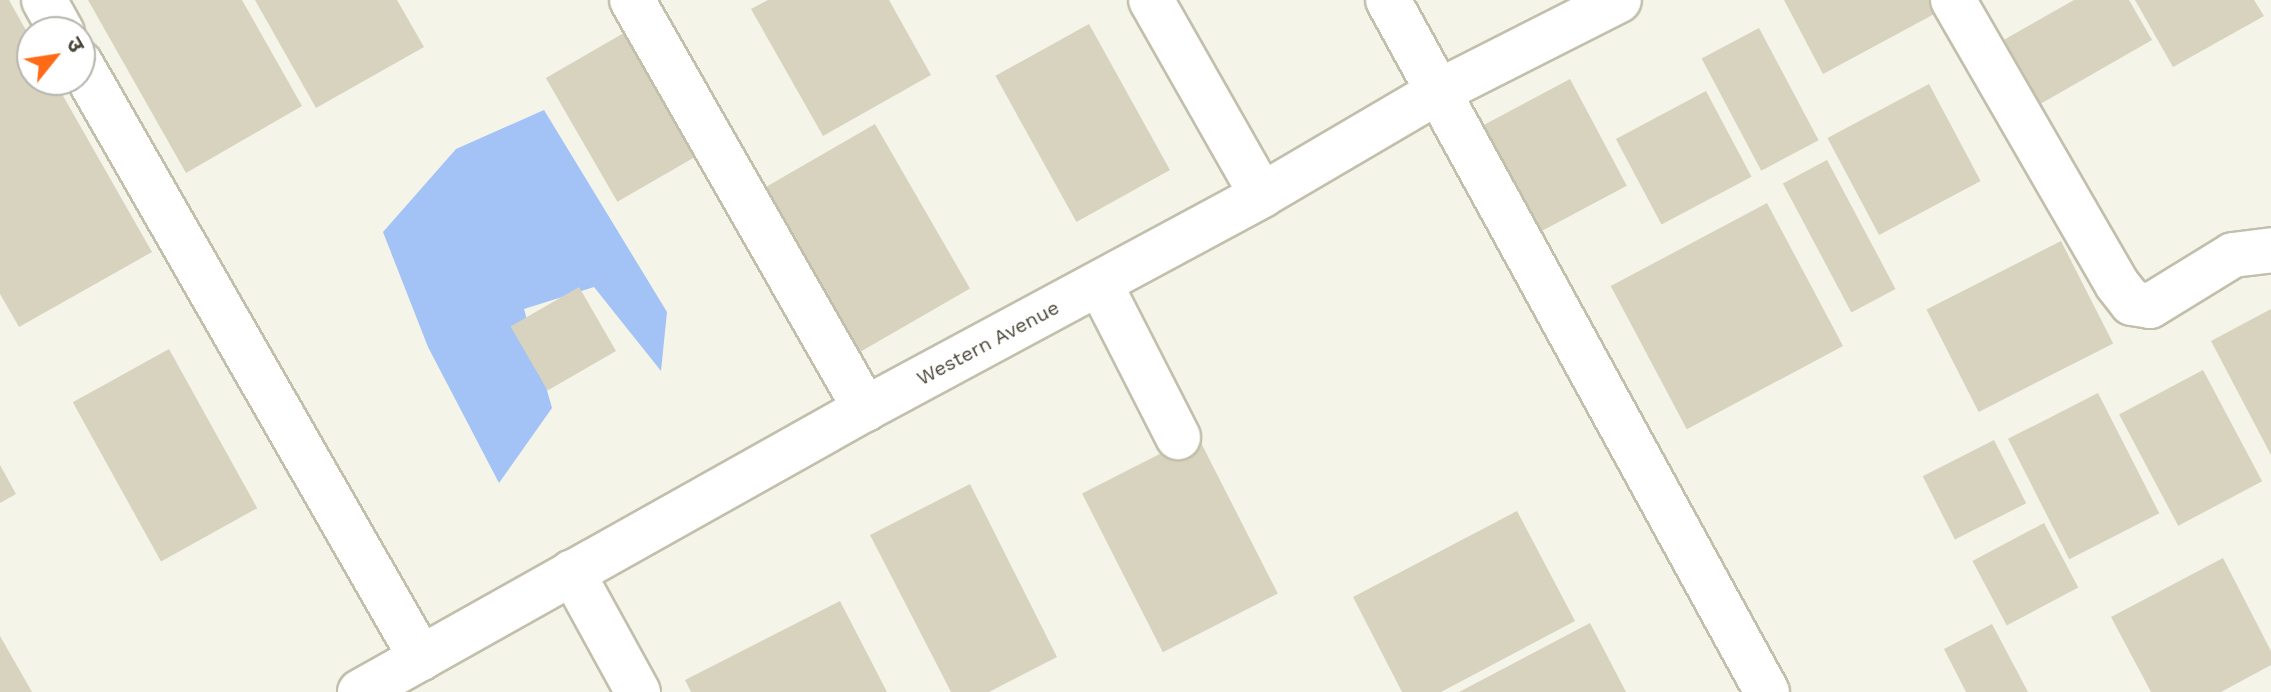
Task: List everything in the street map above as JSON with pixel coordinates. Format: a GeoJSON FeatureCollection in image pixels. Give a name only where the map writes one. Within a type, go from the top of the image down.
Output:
{"type":"FeatureCollection","features":[{"type":"Feature","properties":{"kind":"street"},"geometry":{"type":"LineString","coordinates":[[632,0],[865,409]]}},
{"type":"Feature","properties":{"kind":"street"},"geometry":{"type":"LineString","coordinates":[[1151,0],[1262,195]]}},
{"type":"Feature","properties":{"kind":"street"},"geometry":{"type":"LineString","coordinates":[[1388,0],[1436,93],[1767,692]]}},
{"type":"Feature","properties":{"kind":"street","name":"Western Avenue"},"geometry":{"type":"LineString","coordinates":[[360,692],[865,409],[1262,195],[1436,93],[1619,0]]}},
{"type":"Feature","properties":{"kind":"street"},"geometry":{"type":"LineString","coordinates":[[1953,0],[2117,284],[2132,303],[2150,306],[2169,299],[2233,255],[2271,250]]}},
{"type":"Feature","properties":{"kind":"street"},"geometry":{"type":"LineString","coordinates":[[96,91],[421,658]]}},
{"type":"Feature","properties":{"kind":"street"},"geometry":{"type":"LineString","coordinates":[[1100,284],[1178,437]]}},
{"type":"Feature","properties":{"kind":"street"},"geometry":{"type":"LineString","coordinates":[[572,572],[638,692]]}},
{"type":"Feature","properties":{"kind":"water"},"geometry":{"type":"Polygon","coordinates":[[[544,110],[667,312],[661,371],[594,287],[524,309],[552,408],[499,483],[428,347],[383,232],[456,149],[544,110]]]}},
{"type":"Feature","properties":{"kind":"building"},"geometry":{"type":"Polygon","coordinates":[[[0,0],[9,0],[18,16],[16,96],[63,96],[152,252],[19,327],[0,294],[0,0]]]}},
{"type":"Feature","properties":{"kind":"building"},"geometry":{"type":"Polygon","coordinates":[[[88,0],[242,0],[302,106],[186,173],[88,0]]]}},
{"type":"Feature","properties":{"kind":"building"},"geometry":{"type":"Polygon","coordinates":[[[255,0],[397,0],[424,47],[316,108],[255,0]]]}},
{"type":"Feature","properties":{"kind":"building"},"geometry":{"type":"Polygon","coordinates":[[[768,0],[889,0],[931,75],[823,136],[751,9],[768,0]]]}},
{"type":"Feature","properties":{"kind":"building"},"geometry":{"type":"Polygon","coordinates":[[[1784,0],[1931,0],[1938,12],[1823,74],[1784,0]]]}},
{"type":"Feature","properties":{"kind":"building"},"geometry":{"type":"Polygon","coordinates":[[[2074,0],[2129,0],[2152,40],[2030,110],[1993,46],[2074,0]]]}},
{"type":"Feature","properties":{"kind":"building"},"geometry":{"type":"Polygon","coordinates":[[[2135,0],[2254,0],[2264,16],[2173,67],[2135,0]]]}},
{"type":"Feature","properties":{"kind":"building"},"geometry":{"type":"Polygon","coordinates":[[[1089,24],[1170,170],[1076,222],[995,76],[1089,24]]]}},
{"type":"Feature","properties":{"kind":"building"},"geometry":{"type":"Polygon","coordinates":[[[1759,28],[1819,140],[1761,171],[1702,59],[1759,28]]]}},
{"type":"Feature","properties":{"kind":"building"},"geometry":{"type":"Polygon","coordinates":[[[629,30],[700,154],[617,202],[546,78],[629,30]]]}},
{"type":"Feature","properties":{"kind":"building"},"geometry":{"type":"Polygon","coordinates":[[[1570,79],[1627,186],[1531,237],[1474,130],[1570,79]]]}},
{"type":"Feature","properties":{"kind":"building"},"geometry":{"type":"Polygon","coordinates":[[[1929,84],[1981,181],[1879,235],[1827,138],[1929,84]]]}},
{"type":"Feature","properties":{"kind":"building"},"geometry":{"type":"Polygon","coordinates":[[[1706,91],[1752,177],[1661,225],[1616,139],[1706,91]]]}},
{"type":"Feature","properties":{"kind":"building"},"geometry":{"type":"Polygon","coordinates":[[[875,124],[970,289],[850,358],[755,193],[875,124]]]}},
{"type":"Feature","properties":{"kind":"building"},"geometry":{"type":"Polygon","coordinates":[[[1827,160],[1896,289],[1851,312],[1783,183],[1827,160]]]}},
{"type":"Feature","properties":{"kind":"building"},"geometry":{"type":"Polygon","coordinates":[[[1767,203],[1843,346],[1687,429],[1611,286],[1767,203]]]}},
{"type":"Feature","properties":{"kind":"building"},"geometry":{"type":"Polygon","coordinates":[[[2061,241],[2113,343],[1979,412],[1926,310],[2061,241]]]}},
{"type":"Feature","properties":{"kind":"building"},"geometry":{"type":"Polygon","coordinates":[[[579,287],[616,351],[548,391],[511,326],[579,287]]]}},
{"type":"Feature","properties":{"kind":"building"},"geometry":{"type":"Polygon","coordinates":[[[2271,309],[2271,455],[2211,341],[2271,309]]]}},
{"type":"Feature","properties":{"kind":"building"},"geometry":{"type":"Polygon","coordinates":[[[169,349],[257,508],[161,562],[73,402],[169,349]]]}},
{"type":"Feature","properties":{"kind":"building"},"geometry":{"type":"Polygon","coordinates":[[[2203,370],[2262,481],[2178,526],[2119,415],[2203,370]]]}},
{"type":"Feature","properties":{"kind":"building"},"geometry":{"type":"Polygon","coordinates":[[[2098,393],[2159,513],[2069,559],[2008,439],[2098,393]]]}},
{"type":"Feature","properties":{"kind":"building"},"geometry":{"type":"Polygon","coordinates":[[[1197,435],[1278,594],[1163,652],[1082,494],[1197,435]]]}},
{"type":"Feature","properties":{"kind":"building"},"geometry":{"type":"Polygon","coordinates":[[[1994,440],[2026,503],[1955,540],[1923,476],[1994,440]]]}},
{"type":"Feature","properties":{"kind":"building"},"geometry":{"type":"Polygon","coordinates":[[[0,465],[16,494],[0,503],[0,465]]]}},
{"type":"Feature","properties":{"kind":"building"},"geometry":{"type":"Polygon","coordinates":[[[970,484],[1057,657],[989,692],[951,692],[870,535],[970,484]]]}},
{"type":"Feature","properties":{"kind":"building"},"geometry":{"type":"Polygon","coordinates":[[[1517,511],[1575,621],[1441,692],[1402,692],[1353,597],[1517,511]]]}},
{"type":"Feature","properties":{"kind":"building"},"geometry":{"type":"Polygon","coordinates":[[[2044,523],[2078,587],[2007,625],[1972,561],[2044,523]]]}},
{"type":"Feature","properties":{"kind":"building"},"geometry":{"type":"Polygon","coordinates":[[[2223,558],[2271,651],[2271,665],[2221,692],[2151,692],[2111,617],[2223,558]]]}},
{"type":"Feature","properties":{"kind":"building"},"geometry":{"type":"Polygon","coordinates":[[[840,601],[887,692],[691,692],[685,680],[840,601]]]}},
{"type":"Feature","properties":{"kind":"building"},"geometry":{"type":"Polygon","coordinates":[[[1590,623],[1626,692],[1459,692],[1590,623]]]}},
{"type":"Feature","properties":{"kind":"building"},"geometry":{"type":"Polygon","coordinates":[[[1992,624],[2028,692],[1966,692],[1944,649],[1992,624]]]}},
{"type":"Feature","properties":{"kind":"building"},"geometry":{"type":"Polygon","coordinates":[[[0,636],[32,692],[0,692],[0,636]]]}}]}
